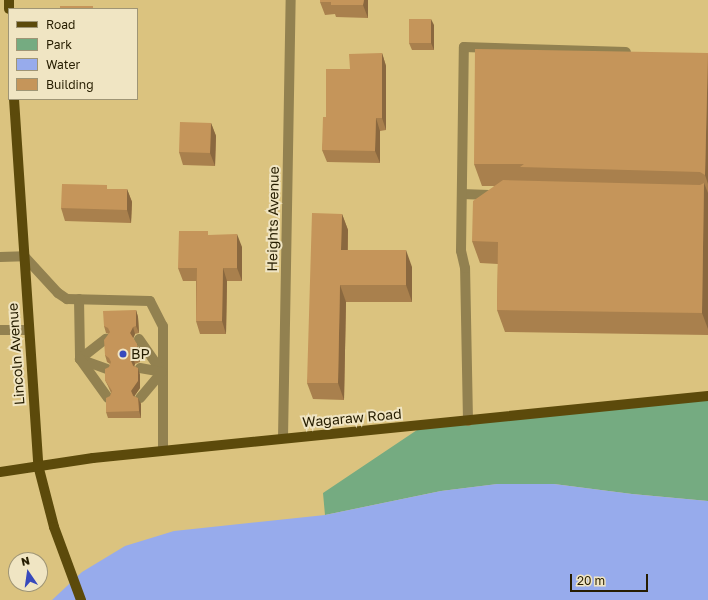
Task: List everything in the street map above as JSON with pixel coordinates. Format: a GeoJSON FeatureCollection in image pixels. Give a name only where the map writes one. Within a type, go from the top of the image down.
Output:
{"type":"FeatureCollection","features":[{"type":"Feature","properties":{"kind":"main road","name":"Lincoln Avenue"},"geometry":{"type":"LineString","coordinates":[[14,100],[38,465],[46,501],[62,553],[81,600]]}},
{"type":"Feature","properties":{"kind":"main road","name":"Wagaraw Road"},"geometry":{"type":"LineString","coordinates":[[0,472],[38,465],[163,450],[468,421],[708,396]]}},
{"type":"Feature","properties":{"kind":"street","name":"Heights Avenue"},"geometry":{"type":"LineString","coordinates":[[283,438],[291,0]]}},
{"type":"Feature","properties":{"kind":"street"},"geometry":{"type":"LineString","coordinates":[[468,421],[465,268],[461,251],[464,47],[637,52]]}},
{"type":"Feature","properties":{"kind":"street"},"geometry":{"type":"LineString","coordinates":[[462,194],[509,195]]}},
{"type":"Feature","properties":{"kind":"street"},"geometry":{"type":"LineString","coordinates":[[0,257],[24,256],[58,293],[67,299],[150,301],[164,326],[162,372],[163,450]]}},
{"type":"Feature","properties":{"kind":"street"},"geometry":{"type":"LineString","coordinates":[[79,299],[80,359],[108,398]]}},
{"type":"Feature","properties":{"kind":"street"},"geometry":{"type":"LineString","coordinates":[[0,330],[29,330]]}},
{"type":"Feature","properties":{"kind":"street"},"geometry":{"type":"LineString","coordinates":[[80,359],[106,339]]}},
{"type":"Feature","properties":{"kind":"street"},"geometry":{"type":"LineString","coordinates":[[139,339],[162,372]]}},
{"type":"Feature","properties":{"kind":"street"},"geometry":{"type":"LineString","coordinates":[[80,359],[107,369]]}},
{"type":"Feature","properties":{"kind":"street"},"geometry":{"type":"LineString","coordinates":[[140,368],[162,372]]}},
{"type":"Feature","properties":{"kind":"street"},"geometry":{"type":"LineString","coordinates":[[140,398],[162,372]]}},
{"type":"Feature","properties":{"kind":"green space"},"geometry":{"type":"Polygon","coordinates":[[[708,396],[708,501],[632,494],[554,484],[498,484],[441,491],[325,515],[323,493],[423,426],[708,396]]]}},
{"type":"Feature","properties":{"kind":"water"},"geometry":{"type":"Polygon","coordinates":[[[497,484],[554,484],[632,494],[708,501],[708,600],[52,600],[82,572],[125,546],[174,531],[325,515],[441,491],[497,484]]]}},
{"type":"Feature","properties":{"kind":"building"},"geometry":{"type":"Polygon","coordinates":[[[320,0],[364,0],[363,5],[331,5],[331,2],[320,2],[320,0]]]}},
{"type":"Feature","properties":{"kind":"building"},"geometry":{"type":"Polygon","coordinates":[[[60,6],[93,6],[93,8],[60,8],[60,6]]]}},
{"type":"Feature","properties":{"kind":"building"},"geometry":{"type":"Polygon","coordinates":[[[409,19],[431,19],[431,43],[409,43],[409,19]]]}},
{"type":"Feature","properties":{"kind":"building"},"geometry":{"type":"Polygon","coordinates":[[[475,49],[708,53],[705,175],[700,172],[520,167],[524,164],[474,164],[475,49]]]}},
{"type":"Feature","properties":{"kind":"building"},"geometry":{"type":"Polygon","coordinates":[[[382,53],[382,118],[376,118],[375,151],[322,150],[323,117],[326,117],[326,69],[350,69],[349,54],[382,53]]]}},
{"type":"Feature","properties":{"kind":"building"},"geometry":{"type":"Polygon","coordinates":[[[180,122],[211,123],[210,153],[179,152],[180,122]]]}},
{"type":"Feature","properties":{"kind":"building"},"geometry":{"type":"Polygon","coordinates":[[[503,180],[700,185],[704,183],[702,313],[497,310],[498,242],[472,241],[473,201],[503,180]]]}},
{"type":"Feature","properties":{"kind":"building"},"geometry":{"type":"Polygon","coordinates":[[[62,184],[107,185],[107,189],[127,189],[127,210],[61,208],[62,184]]]}},
{"type":"Feature","properties":{"kind":"building"},"geometry":{"type":"Polygon","coordinates":[[[312,213],[342,214],[341,250],[406,250],[406,285],[340,285],[338,383],[307,383],[312,213]]]}},
{"type":"Feature","properties":{"kind":"building"},"geometry":{"type":"Polygon","coordinates":[[[179,231],[208,231],[208,235],[237,234],[237,268],[223,268],[222,321],[196,321],[197,268],[178,268],[179,231]]]}},
{"type":"Feature","properties":{"kind":"building","name":"BP"},"geometry":{"type":"Polygon","coordinates":[[[136,310],[136,326],[133,327],[130,333],[137,344],[137,355],[133,357],[131,361],[133,366],[138,368],[138,381],[131,391],[133,396],[138,398],[139,411],[106,412],[106,398],[110,396],[112,391],[105,380],[105,369],[109,367],[111,362],[105,355],[104,340],[110,332],[108,328],[104,326],[103,311],[136,310]]]}},
{"type":"Feature","properties":{"kind":"place","name":"BP"},"geometry":{"type":"Point","coordinates":[123,354]}}]}
